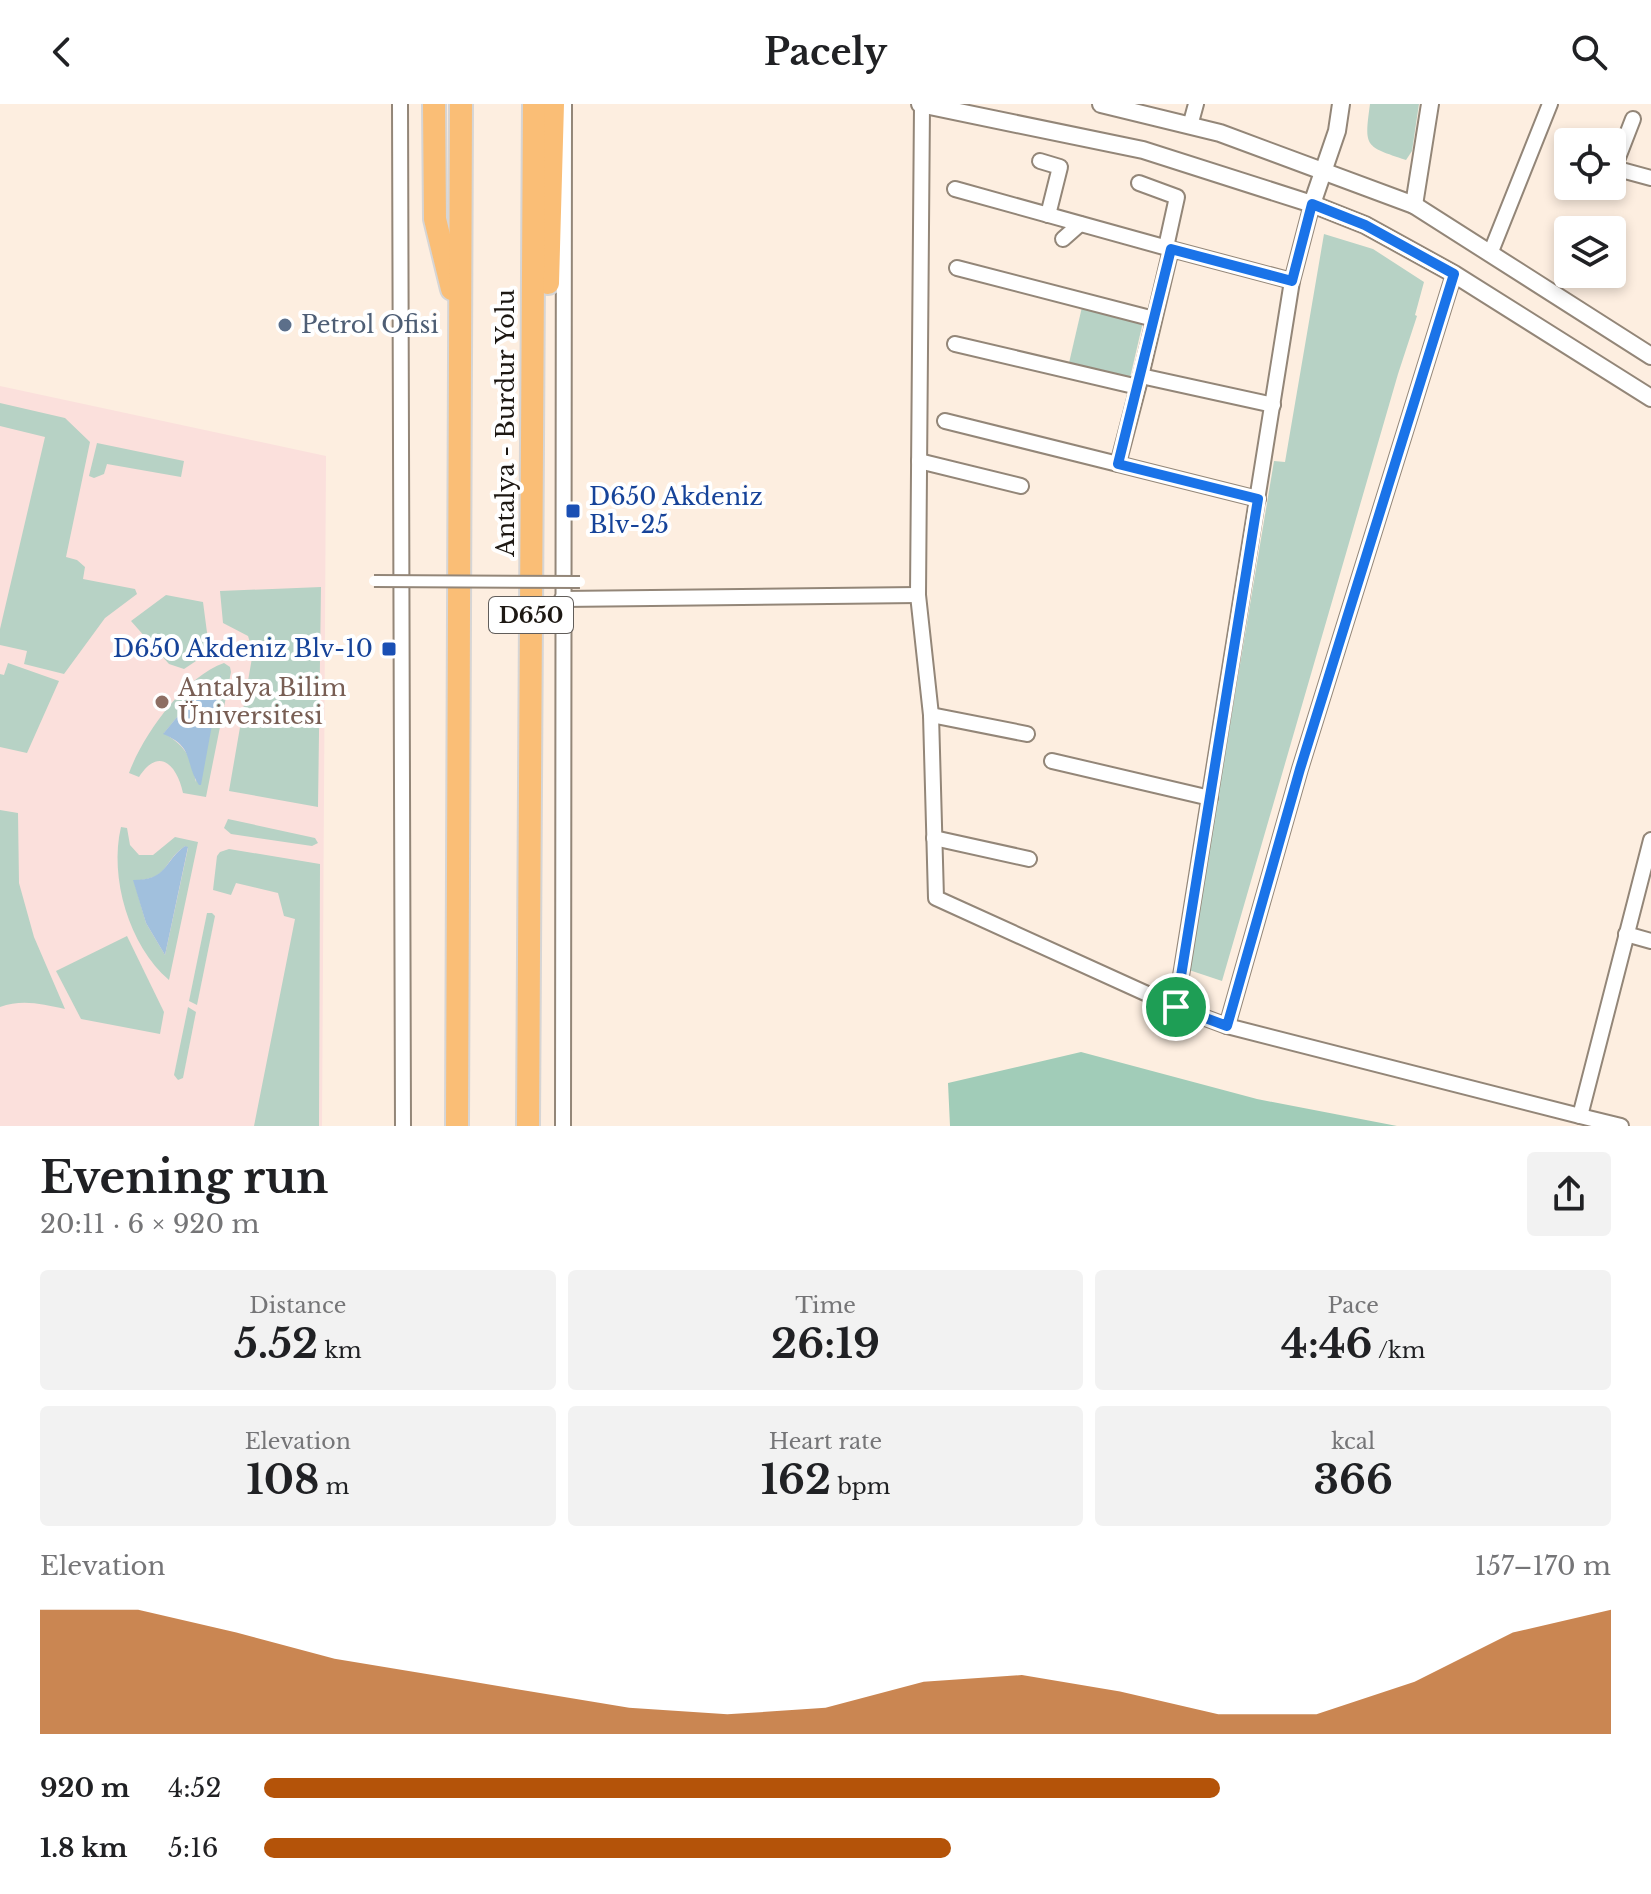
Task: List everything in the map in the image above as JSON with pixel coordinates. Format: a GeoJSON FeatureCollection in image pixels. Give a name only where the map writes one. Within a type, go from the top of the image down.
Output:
{"type":"FeatureCollection","features":[{"type":"Feature","properties":{"kind":"highway"},"geometry":{"type":"LineString","coordinates":[[434,104],[435,219],[460,321]]}},
{"type":"Feature","properties":{"kind":"highway","name":"Antalya - Burdur Yolu"},"geometry":{"type":"LineString","coordinates":[[457,1126],[461,104]]}},
{"type":"Feature","properties":{"kind":"highway","name":"Antalya - Burdur Yolu"},"geometry":{"type":"LineString","coordinates":[[528,1126],[534,104]]}},
{"type":"Feature","properties":{"kind":"highway"},"geometry":{"type":"LineString","coordinates":[[532,524],[543,453],[553,104]]}},
{"type":"Feature","properties":{"kind":"street"},"geometry":{"type":"LineString","coordinates":[[400,104],[403,1126]]}},
{"type":"Feature","properties":{"kind":"street"},"geometry":{"type":"LineString","coordinates":[[563,1126],[564,104]]}},
{"type":"Feature","properties":{"kind":"street"},"geometry":{"type":"LineString","coordinates":[[1621,1126],[1227,1026],[1176,1007],[936,898],[931,715],[918,595],[921,104],[943,106],[1143,150],[1312,204],[1365,225],[1454,274],[1651,398]]}},
{"type":"Feature","properties":{"kind":"street"},"geometry":{"type":"LineString","coordinates":[[1101,104],[1220,133],[1414,205],[1651,356]]}},
{"type":"Feature","properties":{"kind":"street"},"geometry":{"type":"LineString","coordinates":[[1190,126],[1196,104]]}},
{"type":"Feature","properties":{"kind":"street"},"geometry":{"type":"LineString","coordinates":[[1176,1007],[1292,281],[1312,204],[1337,131],[1341,104]]}},
{"type":"Feature","properties":{"kind":"street"},"geometry":{"type":"LineString","coordinates":[[1414,205],[1430,104]]}},
{"type":"Feature","properties":{"kind":"street"},"geometry":{"type":"LineString","coordinates":[[1490,254],[1550,104]]}},
{"type":"Feature","properties":{"kind":"street"},"geometry":{"type":"LineString","coordinates":[[1626,137],[1633,119]]}},
{"type":"Feature","properties":{"kind":"street"},"geometry":{"type":"LineString","coordinates":[[1040,161],[1060,167],[1048,215]]}},
{"type":"Feature","properties":{"kind":"street"},"geometry":{"type":"LineString","coordinates":[[1626,173],[1651,178]]}},
{"type":"Feature","properties":{"kind":"street"},"geometry":{"type":"LineString","coordinates":[[1118,464],[1154,319],[1177,197],[1139,183]]}},
{"type":"Feature","properties":{"kind":"street"},"geometry":{"type":"LineString","coordinates":[[955,189],[1292,281]]}},
{"type":"Feature","properties":{"kind":"street"},"geometry":{"type":"LineString","coordinates":[[1063,239],[1080,224]]}},
{"type":"Feature","properties":{"kind":"street"},"geometry":{"type":"LineString","coordinates":[[957,268],[1154,319]]}},
{"type":"Feature","properties":{"kind":"street"},"geometry":{"type":"LineString","coordinates":[[1227,1026],[1300,769],[1454,274]]}},
{"type":"Feature","properties":{"kind":"street"},"geometry":{"type":"LineString","coordinates":[[955,344],[1273,405]]}},
{"type":"Feature","properties":{"kind":"street"},"geometry":{"type":"LineString","coordinates":[[945,421],[1258,499]]}},
{"type":"Feature","properties":{"kind":"street"},"geometry":{"type":"LineString","coordinates":[[919,461],[1021,486]]}},
{"type":"Feature","properties":{"kind":"street"},"geometry":{"type":"LineString","coordinates":[[374,581],[580,582]]}},
{"type":"Feature","properties":{"kind":"street"},"geometry":{"type":"LineString","coordinates":[[562,599],[918,595]]}},
{"type":"Feature","properties":{"kind":"street"},"geometry":{"type":"LineString","coordinates":[[931,715],[1027,734]]}},
{"type":"Feature","properties":{"kind":"street"},"geometry":{"type":"LineString","coordinates":[[1052,761],[1210,798]]}},
{"type":"Feature","properties":{"kind":"street"},"geometry":{"type":"LineString","coordinates":[[934,838],[1029,859]]}},
{"type":"Feature","properties":{"kind":"street"},"geometry":{"type":"LineString","coordinates":[[1580,1116],[1651,840]]}},
{"type":"Feature","properties":{"kind":"street"},"geometry":{"type":"LineString","coordinates":[[1626,934],[1651,941]]}},
{"type":"Feature","properties":{"kind":"shaded area","name":"Antalya Bilim Üniversitesi"},"geometry":{"type":"Polygon","coordinates":[[[0,386],[326,456],[322,1126],[0,1126],[0,386]]]}},
{"type":"Feature","properties":{"kind":"green space"},"geometry":{"type":"Polygon","coordinates":[[[1370,104],[1419,104],[1412,151],[1406,160],[1382,152],[1370,143],[1367,129],[1370,104]]]}},
{"type":"Feature","properties":{"kind":"green space"},"geometry":{"type":"Polygon","coordinates":[[[1324,234],[1373,249],[1424,282],[1417,316],[1222,981],[1189,970],[1274,461],[1285,462],[1324,234]]]}},
{"type":"Feature","properties":{"kind":"green space"},"geometry":{"type":"Polygon","coordinates":[[[1082,307],[1143,322],[1130,378],[1069,363],[1082,307]]]}},
{"type":"Feature","properties":{"kind":"green space"},"geometry":{"type":"Polygon","coordinates":[[[0,403],[65,418],[90,442],[66,557],[77,560],[85,567],[83,579],[135,589],[137,594],[105,618],[64,674],[24,664],[27,651],[0,645],[0,629],[45,437],[0,426],[0,403]]]}},
{"type":"Feature","properties":{"kind":"green space"},"geometry":{"type":"Polygon","coordinates":[[[97,443],[184,461],[181,477],[107,464],[104,474],[94,478],[89,476],[97,443]]]}},
{"type":"Feature","properties":{"kind":"green space"},"geometry":{"type":"Polygon","coordinates":[[[321,587],[318,807],[229,791],[253,652],[248,636],[223,623],[220,591],[321,587]]]}},
{"type":"Feature","properties":{"kind":"green space"},"geometry":{"type":"Polygon","coordinates":[[[166,595],[203,602],[208,640],[214,649],[184,669],[169,664],[131,621],[166,595]]]}},
{"type":"Feature","properties":{"kind":"green space"},"geometry":{"type":"Polygon","coordinates":[[[8,663],[59,681],[27,753],[0,747],[0,674],[4,675],[8,663]]]}},
{"type":"Feature","properties":{"kind":"green space"},"geometry":{"type":"Polygon","coordinates":[[[224,663],[231,672],[206,797],[183,793],[172,767],[160,761],[153,762],[139,777],[129,773],[144,742],[167,709],[209,670],[224,663]],[[216,679],[192,699],[164,733],[186,753],[196,782],[216,679]]]}},
{"type":"Feature","properties":{"kind":"green space"},"geometry":{"type":"Polygon","coordinates":[[[0,810],[18,813],[19,883],[34,937],[65,1009],[24,1003],[0,1007],[0,810]]]}},
{"type":"Feature","properties":{"kind":"green space"},"geometry":{"type":"Polygon","coordinates":[[[228,819],[315,838],[318,843],[312,846],[231,834],[224,828],[228,819]]]}},
{"type":"Feature","properties":{"kind":"green space"},"geometry":{"type":"Polygon","coordinates":[[[121,827],[127,828],[130,845],[139,855],[153,855],[175,837],[198,842],[169,980],[155,966],[133,930],[120,888],[118,847],[121,827]],[[185,846],[177,852],[154,877],[134,881],[146,923],[165,955],[188,848],[185,846]]]}},
{"type":"Feature","properties":{"kind":"green space"},"geometry":{"type":"Polygon","coordinates":[[[229,849],[320,864],[319,1126],[254,1126],[295,919],[284,916],[278,893],[236,883],[231,895],[213,890],[217,856],[229,849]]]}},
{"type":"Feature","properties":{"kind":"green space"},"geometry":{"type":"Polygon","coordinates":[[[207,913],[215,916],[197,1005],[189,1001],[207,913]]]}},
{"type":"Feature","properties":{"kind":"green space"},"geometry":{"type":"Polygon","coordinates":[[[127,936],[164,1012],[160,1034],[81,1019],[56,971],[127,936]]]}},
{"type":"Feature","properties":{"kind":"green space"},"geometry":{"type":"Polygon","coordinates":[[[188,1007],[196,1012],[183,1078],[178,1080],[174,1075],[188,1007]]]}},
{"type":"Feature","properties":{"kind":"green space"},"geometry":{"type":"Polygon","coordinates":[[[1081,1052],[1257,1099],[1397,1126],[950,1126],[948,1083],[1081,1052]]]}},
{"type":"Feature","properties":{"kind":"water"},"geometry":{"type":"Polygon","coordinates":[[[221,676],[199,785],[180,744],[163,734],[192,699],[221,676]]]}},
{"type":"Feature","properties":{"kind":"water"},"geometry":{"type":"Polygon","coordinates":[[[185,846],[188,847],[165,955],[146,923],[133,880],[153,877],[185,846]]]}},
{"type":"Feature","properties":{"kind":"place","name":"Petrol Ofisi"},"geometry":{"type":"Point","coordinates":[285,325]}},
{"type":"Feature","properties":{"kind":"place","name":"D650 Akdeniz Blv-25"},"geometry":{"type":"Point","coordinates":[573,511]}},
{"type":"Feature","properties":{"kind":"place","name":"D650 Akdeniz Blv-10"},"geometry":{"type":"Point","coordinates":[389,649]}},
{"type":"Feature","properties":{"kind":"place","name":"Antalya Bilim Üniversitesi"},"geometry":{"type":"Point","coordinates":[162,702]}},
{"type":"Feature","properties":{"kind":"route"},"geometry":{"type":"LineString","coordinates":[[1312,204],[1365,225],[1454,274],[1300,769],[1227,1026],[1176,1007],[1258,499],[1118,464],[1171,249],[1292,281],[1312,204]]}}]}
